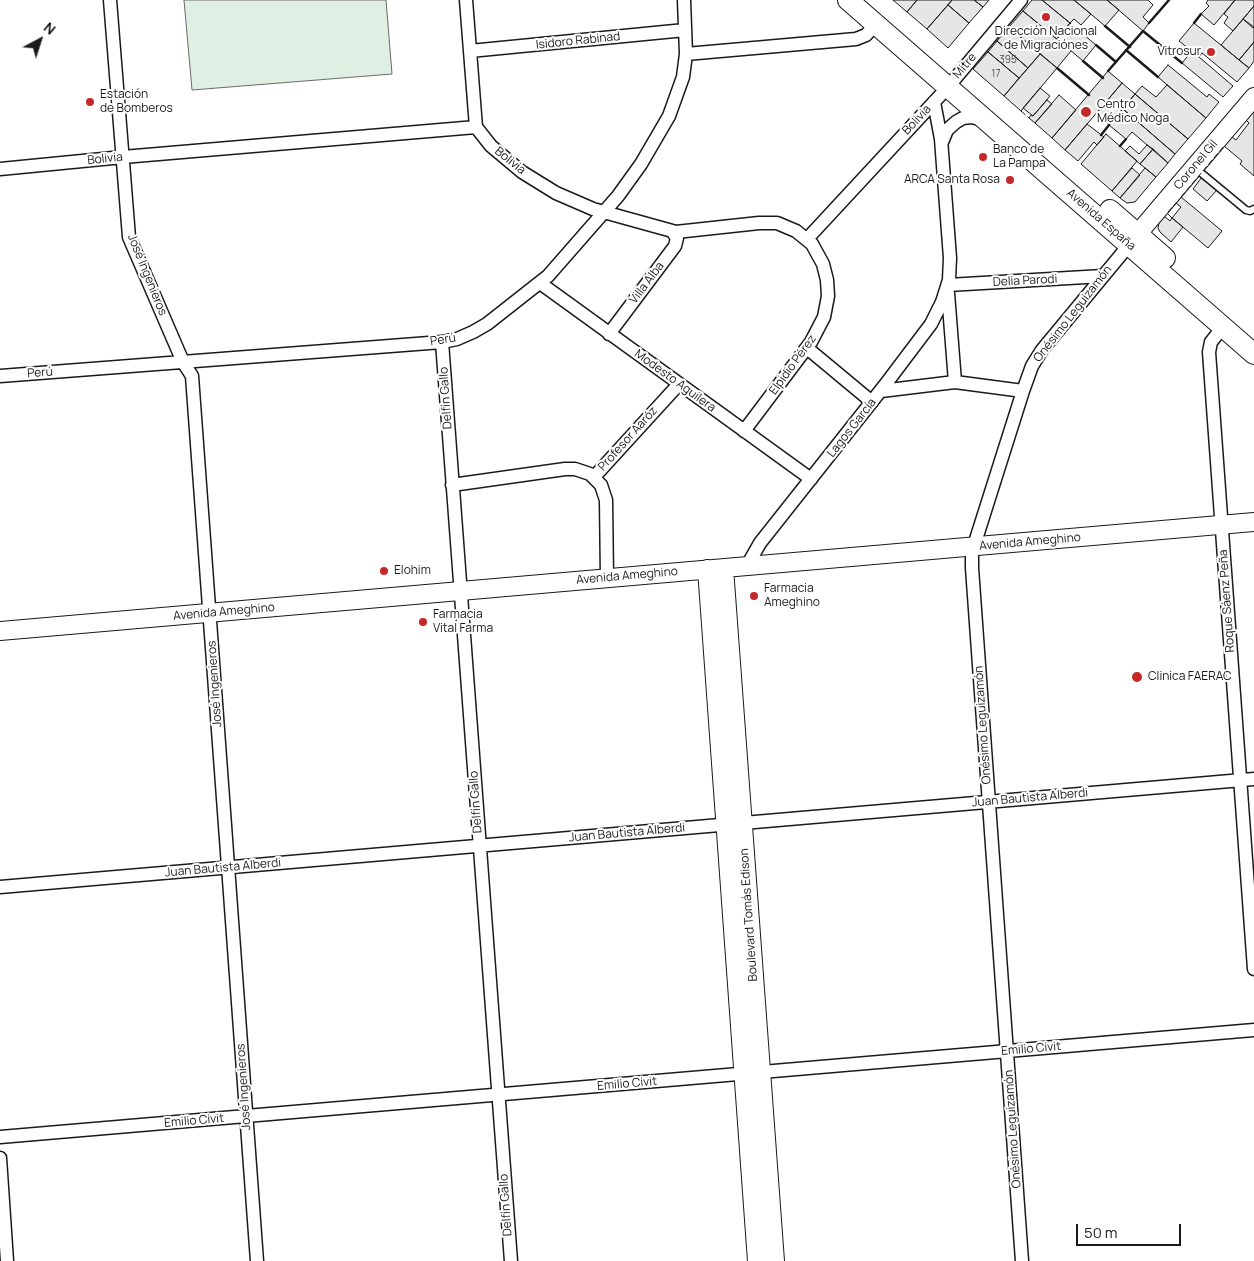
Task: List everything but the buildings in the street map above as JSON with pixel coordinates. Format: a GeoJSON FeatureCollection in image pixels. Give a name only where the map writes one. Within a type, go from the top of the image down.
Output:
{"type":"FeatureCollection","features":[{"type":"Feature","properties":{"kind":"main road"},"geometry":{"type":"LineString","coordinates":[[848,0],[876,24],[952,82]]}},
{"type":"Feature","properties":{"kind":"main road"},"geometry":{"type":"LineString","coordinates":[[869,0],[952,82]]}},
{"type":"Feature","properties":{"kind":"main road","name":"Avenida España"},"geometry":{"type":"LineString","coordinates":[[952,82],[992,125],[1254,336]]}},
{"type":"Feature","properties":{"kind":"main road","name":"Avenida España"},"geometry":{"type":"LineString","coordinates":[[952,82],[1133,239],[1223,327],[1254,354]]}},
{"type":"Feature","properties":{"kind":"main road","name":"Coronel Gil"},"geometry":{"type":"LineString","coordinates":[[1133,239],[1253,100]]}},
{"type":"Feature","properties":{"kind":"main road"},"geometry":{"type":"LineString","coordinates":[[1223,327],[1226,324],[1230,324],[1254,336]]}},
{"type":"Feature","properties":{"kind":"main road","name":"Avenida Ameghino"},"geometry":{"type":"LineString","coordinates":[[0,631],[1254,522]]}},
{"type":"Feature","properties":{"kind":"main road","name":"Boulevard Tomás Edison"},"geometry":{"type":"LineString","coordinates":[[715,569],[752,1073],[774,1261]]}},
{"type":"Feature","properties":{"kind":"main road","name":"Boulevard Tomás Edison"},"geometry":{"type":"LineString","coordinates":[[752,1073],[757,1261]]}},
{"type":"Feature","properties":{"kind":"street","name":"José Ingenieros"},"geometry":{"type":"LineString","coordinates":[[110,0],[129,237],[183,362],[192,376],[257,1261]]}},
{"type":"Feature","properties":{"kind":"street"},"geometry":{"type":"LineString","coordinates":[[466,0],[476,127]]}},
{"type":"Feature","properties":{"kind":"street","name":"Perú"},"geometry":{"type":"LineString","coordinates":[[0,376],[442,342],[457,339],[480,328],[540,283],[634,176],[663,129],[679,91],[686,65],[684,0]]}},
{"type":"Feature","properties":{"kind":"street","name":"Mitre"},"geometry":{"type":"LineString","coordinates":[[952,82],[1021,0]]}},
{"type":"Feature","properties":{"kind":"street"},"geometry":{"type":"LineString","coordinates":[[686,54],[856,39],[866,34],[876,24]]}},
{"type":"Feature","properties":{"kind":"street","name":"Isidoro Rabinad"},"geometry":{"type":"LineString","coordinates":[[470,51],[685,30]]}},
{"type":"Feature","properties":{"kind":"street","name":"Bolivia"},"geometry":{"type":"LineString","coordinates":[[0,169],[476,127],[501,155],[533,179],[568,199],[604,212],[672,231],[686,232],[771,222],[790,228],[807,239],[952,82]]}},
{"type":"Feature","properties":{"kind":"street","name":"Lagos García"},"geometry":{"type":"LineString","coordinates":[[934,102],[942,145],[950,258],[948,285],[955,382]]}},
{"type":"Feature","properties":{"kind":"street"},"geometry":{"type":"LineString","coordinates":[[942,145],[950,127],[963,118],[976,118],[992,125]]}},
{"type":"Feature","properties":{"kind":"street","name":"Villa Alba"},"geometry":{"type":"LineString","coordinates":[[609,334],[675,246],[677,238],[672,231]]}},
{"type":"Feature","properties":{"kind":"street","name":"Elpidio Pérez"},"geometry":{"type":"LineString","coordinates":[[744,431],[807,348],[821,324],[826,310],[828,296],[827,280],[823,264],[816,250],[807,239]]}},
{"type":"Feature","properties":{"kind":"street","name":"Onésimo Leguizamón"},"geometry":{"type":"LineString","coordinates":[[1022,1261],[972,568],[973,546],[1032,366],[1133,239]]}},
{"type":"Feature","properties":{"kind":"street","name":"Delia Parodi"},"geometry":{"type":"LineString","coordinates":[[948,285],[1103,276]]}},
{"type":"Feature","properties":{"kind":"street","name":"Modesto Aguilera"},"geometry":{"type":"LineString","coordinates":[[540,283],[811,479]]}},
{"type":"Feature","properties":{"kind":"street","name":"Lagos García"},"geometry":{"type":"LineString","coordinates":[[747,566],[760,543],[881,391],[934,319],[948,285]]}},
{"type":"Feature","properties":{"kind":"street","name":"Roque Sáenz Peña"},"geometry":{"type":"LineString","coordinates":[[1223,327],[1211,342],[1209,352],[1254,969]]}},
{"type":"Feature","properties":{"kind":"street","name":"Delfín Gallo"},"geometry":{"type":"LineString","coordinates":[[442,342],[511,1261]]}},
{"type":"Feature","properties":{"kind":"street"},"geometry":{"type":"LineString","coordinates":[[807,348],[872,402]]}},
{"type":"Feature","properties":{"kind":"street"},"geometry":{"type":"LineString","coordinates":[[881,391],[955,382],[1023,391]]}},
{"type":"Feature","properties":{"kind":"street","name":"Profesor Aaróz"},"geometry":{"type":"LineString","coordinates":[[452,485],[570,469],[585,472],[594,477],[679,384]]}},
{"type":"Feature","properties":{"kind":"street"},"geometry":{"type":"LineString","coordinates":[[594,477],[601,485],[606,500],[607,578]]}},
{"type":"Feature","properties":{"kind":"street","name":"Juan Bautista Alberdi"},"geometry":{"type":"LineString","coordinates":[[0,887],[1254,779]]}},
{"type":"Feature","properties":{"kind":"street","name":"Emilio Civit"},"geometry":{"type":"LineString","coordinates":[[0,1137],[1254,1030]]}},
{"type":"Feature","properties":{"kind":"street"},"geometry":{"type":"LineString","coordinates":[[0,1158],[8,1261]]}},
{"type":"Feature","properties":{"kind":"lane"},"geometry":{"type":"LineString","coordinates":[[1194,167],[1246,210],[1250,212],[1254,209]]}},
{"type":"Feature","properties":{"kind":"green space"},"geometry":{"type":"Polygon","coordinates":[[[184,0],[386,0],[392,74],[192,90],[184,0]]]}},
{"type":"Feature","properties":{"kind":"fence"},"geometry":{"type":"LineString","coordinates":[[1021,111],[1029,118]]}},
{"type":"Feature","properties":{"kind":"fence"},"geometry":{"type":"LineString","coordinates":[[1181,197],[1224,146]]}},
{"type":"Feature","properties":{"kind":"fence"},"geometry":{"type":"LineString","coordinates":[[1172,218],[1167,213],[1176,203]]}},
{"type":"Feature","properties":{"kind":"wall"},"geometry":{"type":"LineString","coordinates":[[1149,23],[1169,0]]}},
{"type":"Feature","properties":{"kind":"wall"},"geometry":{"type":"LineString","coordinates":[[1194,23],[1201,14]]}},
{"type":"Feature","properties":{"kind":"wall"},"geometry":{"type":"LineString","coordinates":[[1105,26],[1130,47]]}},
{"type":"Feature","properties":{"kind":"wall"},"geometry":{"type":"LineString","coordinates":[[1108,71],[1143,31],[1182,63]]}},
{"type":"Feature","properties":{"kind":"wall"},"geometry":{"type":"LineString","coordinates":[[1096,45],[1116,62]]}},
{"type":"Feature","properties":{"kind":"wall"},"geometry":{"type":"LineString","coordinates":[[1126,50],[1158,77]]}},
{"type":"Feature","properties":{"kind":"wall"},"geometry":{"type":"LineString","coordinates":[[1083,61],[1103,78]]}},
{"type":"Feature","properties":{"kind":"wall"},"geometry":{"type":"LineString","coordinates":[[1057,68],[1089,95]]}},
{"type":"Feature","properties":{"kind":"wall"},"geometry":{"type":"LineString","coordinates":[[1101,135],[1109,125]]}},
{"type":"Feature","properties":{"kind":"wall"},"geometry":{"type":"LineString","coordinates":[[1120,146],[1126,139]]}},
{"type":"Feature","properties":{"kind":"place","name":"Dirección Nacional de Migraciónes"},"geometry":{"type":"Point","coordinates":[1046,17]}},
{"type":"Feature","properties":{"kind":"place","name":"Vitrosur"},"geometry":{"type":"Point","coordinates":[1211,52]}},
{"type":"Feature","properties":{"kind":"place","name":"Estación de Bomberos"},"geometry":{"type":"Point","coordinates":[90,102]}},
{"type":"Feature","properties":{"kind":"place","name":"Centro Médico Noga"},"geometry":{"type":"Point","coordinates":[1086,112]}},
{"type":"Feature","properties":{"kind":"place","name":"Banco de La Pampa"},"geometry":{"type":"Point","coordinates":[983,157]}},
{"type":"Feature","properties":{"kind":"place","name":"ARCA Santa Rosa"},"geometry":{"type":"Point","coordinates":[1010,180]}},
{"type":"Feature","properties":{"kind":"place","name":"Elohim"},"geometry":{"type":"Point","coordinates":[384,571]}},
{"type":"Feature","properties":{"kind":"place","name":"Farmacia Ameghino"},"geometry":{"type":"Point","coordinates":[754,596]}},
{"type":"Feature","properties":{"kind":"place","name":"Farmacia Vital Farma"},"geometry":{"type":"Point","coordinates":[423,622]}},
{"type":"Feature","properties":{"kind":"place","name":"Clinica FAERAC"},"geometry":{"type":"Point","coordinates":[1137,677]}}]}
